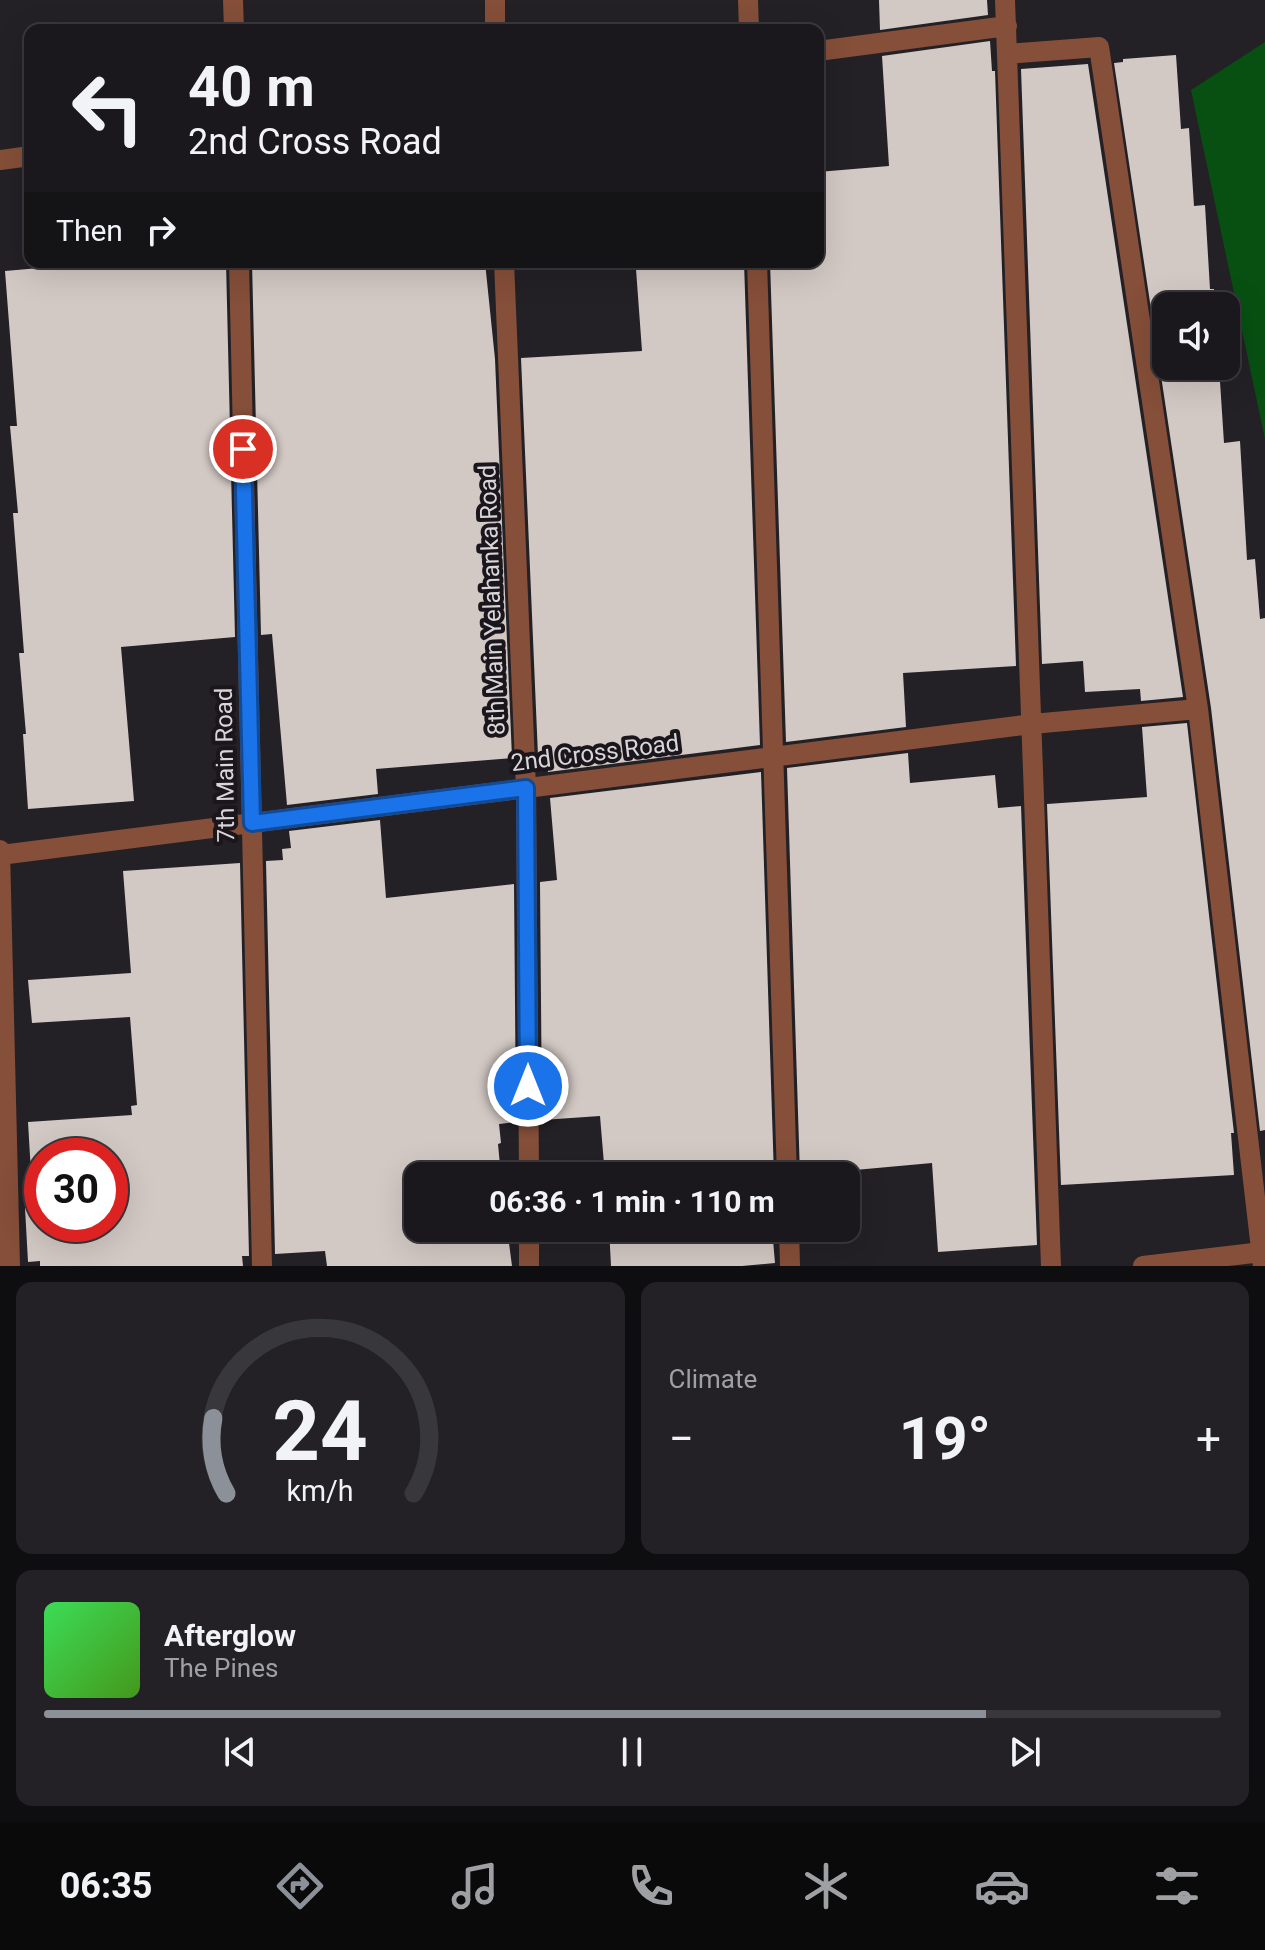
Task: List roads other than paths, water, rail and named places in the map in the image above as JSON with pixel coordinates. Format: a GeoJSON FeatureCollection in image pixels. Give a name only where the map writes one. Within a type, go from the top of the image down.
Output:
{"type":"FeatureCollection","features":[{"type":"Feature","properties":{"kind":"street"},"geometry":{"type":"LineString","coordinates":[[233,0],[234,24]]}},
{"type":"Feature","properties":{"kind":"street"},"geometry":{"type":"LineString","coordinates":[[495,0],[495,24]]}},
{"type":"Feature","properties":{"kind":"street"},"geometry":{"type":"LineString","coordinates":[[748,0],[749,24]]}},
{"type":"Feature","properties":{"kind":"street"},"geometry":{"type":"LineString","coordinates":[[1005,0],[1051,1266]]}},
{"type":"Feature","properties":{"kind":"street"},"geometry":{"type":"LineString","coordinates":[[824,50],[1007,26]]}},
{"type":"Feature","properties":{"kind":"street"},"geometry":{"type":"LineString","coordinates":[[1007,54],[1099,47],[1198,709],[1262,1259],[1143,1266]]}},
{"type":"Feature","properties":{"kind":"street"},"geometry":{"type":"LineString","coordinates":[[0,160],[24,157]]}},
{"type":"Feature","properties":{"kind":"street","name":"7th Main Road"},"geometry":{"type":"LineString","coordinates":[[239,268],[262,1266]]}},
{"type":"Feature","properties":{"kind":"street","name":"8th Main Yelahanka Road"},"geometry":{"type":"LineString","coordinates":[[504,268],[526,788],[529,1162]]}},
{"type":"Feature","properties":{"kind":"street"},"geometry":{"type":"LineString","coordinates":[[757,268],[787,1162]]}},
{"type":"Feature","properties":{"kind":"street","name":"2nd Cross Road"},"geometry":{"type":"LineString","coordinates":[[0,853],[1032,724],[1198,709]]}},
{"type":"Feature","properties":{"kind":"street"},"geometry":{"type":"LineString","coordinates":[[0,853],[10,1266]]}},
{"type":"Feature","properties":{"kind":"street"},"geometry":{"type":"LineString","coordinates":[[529,1242],[529,1266]]}},
{"type":"Feature","properties":{"kind":"street"},"geometry":{"type":"LineString","coordinates":[[789,1242],[790,1266]]}}]}
